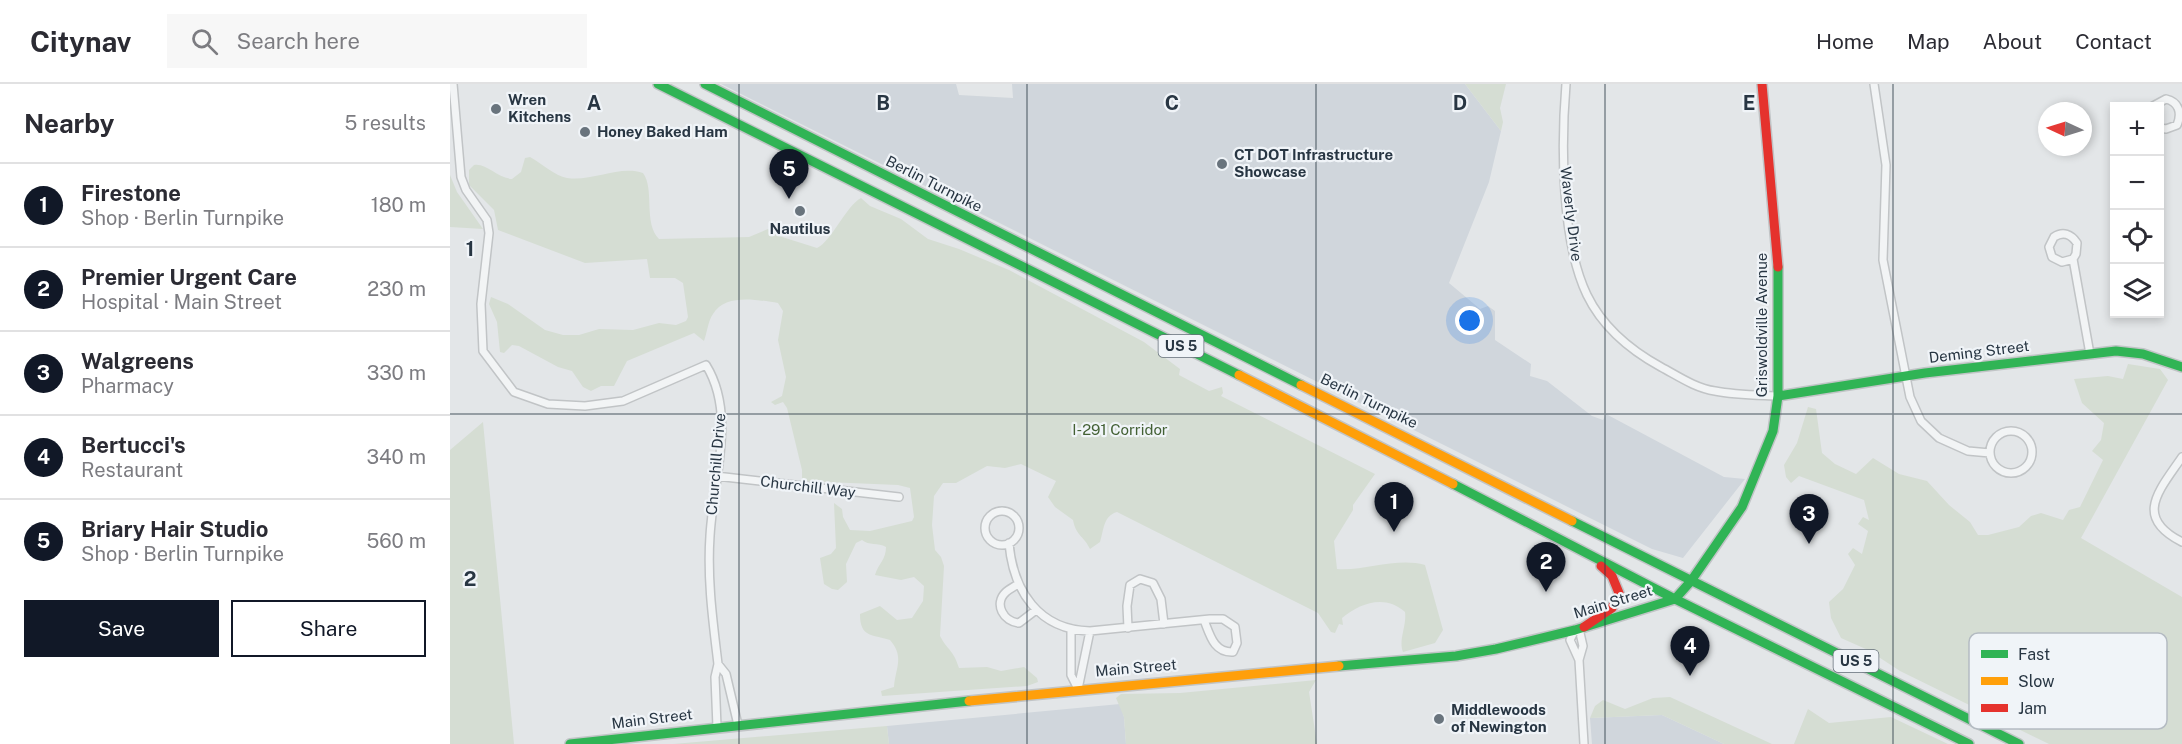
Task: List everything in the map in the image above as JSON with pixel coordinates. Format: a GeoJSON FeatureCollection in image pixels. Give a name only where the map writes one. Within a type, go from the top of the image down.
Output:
{"type":"FeatureCollection","features":[{"type":"Feature","properties":{"kind":"main road","name":"US 5"},"geometry":{"type":"LineString","coordinates":[[658,84],[1371,442],[1675,599],[1969,744]]}},
{"type":"Feature","properties":{"kind":"main road","name":"Griswoldville Avenue"},"geometry":{"type":"LineString","coordinates":[[1691,581],[1742,507],[1755,481],[1773,431],[1778,396],[1778,265],[1762,84]]}},
{"type":"Feature","properties":{"kind":"main road"},"geometry":{"type":"LineString","coordinates":[[699,105],[708,85]]}},
{"type":"Feature","properties":{"kind":"main road","name":"Berlin Turnpike"},"geometry":{"type":"LineString","coordinates":[[708,85],[999,234],[1969,718]]}},
{"type":"Feature","properties":{"kind":"main road"},"geometry":{"type":"LineString","coordinates":[[990,250],[999,234]]}},
{"type":"Feature","properties":{"kind":"main road","name":"Deming Street"},"geometry":{"type":"LineString","coordinates":[[1778,396],[1906,376],[2116,351],[2143,354],[2182,367]]}},
{"type":"Feature","properties":{"kind":"main road"},"geometry":{"type":"LineString","coordinates":[[1362,414],[1364,428],[1371,442]]}},
{"type":"Feature","properties":{"kind":"main road"},"geometry":{"type":"LineString","coordinates":[[1580,628],[1615,608],[1619,595],[1612,574],[1587,554]]}},
{"type":"Feature","properties":{"kind":"main road","name":"Main Street"},"geometry":{"type":"LineString","coordinates":[[570,744],[1078,689],[1456,656],[1580,628],[1675,599],[1691,581]]}},
{"type":"Feature","properties":{"kind":"main road","name":"Berlin Turnpike"},"geometry":{"type":"LineString","coordinates":[[1990,729],[2019,744]]}},
{"type":"Feature","properties":{"kind":"street","name":"Churchill Drive"},"geometry":{"type":"LineString","coordinates":[[453,84],[461,177],[466,190],[487,220],[489,233],[481,304],[483,351],[514,392],[548,404],[585,406],[623,401],[706,365],[719,390],[721,424],[709,564],[718,664],[715,677],[717,727]]}},
{"type":"Feature","properties":{"kind":"street","name":"Waverly Drive"},"geometry":{"type":"LineString","coordinates":[[1566,84],[1564,177],[1572,244],[1578,273],[1587,296],[1601,318],[1629,347],[1689,382],[1715,391],[1778,396]]}},
{"type":"Feature","properties":{"kind":"street"},"geometry":{"type":"LineString","coordinates":[[1874,84],[1886,165],[1883,260],[1915,410],[1929,430],[1961,449],[1990,453]]}},
{"type":"Feature","properties":{"kind":"street"},"geometry":{"type":"LineString","coordinates":[[2158,102],[2171,100],[2180,108],[2181,120],[2172,128],[2164,128]]}},
{"type":"Feature","properties":{"kind":"street"},"geometry":{"type":"LineString","coordinates":[[2073,259],[2062,262],[2052,257],[2049,247],[2054,237],[2064,233],[2074,238],[2078,249],[2073,259],[2090,354]]}},
{"type":"Feature","properties":{"kind":"street"},"geometry":{"type":"LineString","coordinates":[[2014,431],[2029,441],[2032,454],[2023,470],[2010,474],[1997,469],[1990,453],[1997,436],[2014,431]]}},
{"type":"Feature","properties":{"kind":"street"},"geometry":{"type":"LineString","coordinates":[[2182,457],[2154,502],[2155,518],[2162,532],[2182,542]]}},
{"type":"Feature","properties":{"kind":"street","name":"Churchill Way"},"geometry":{"type":"LineString","coordinates":[[716,476],[899,497]]}},
{"type":"Feature","properties":{"kind":"street"},"geometry":{"type":"LineString","coordinates":[[1009,543],[998,544],[988,538],[985,527],[993,513],[1004,511],[1017,520],[1018,530],[1009,543],[1010,558],[1018,584],[1036,610],[1071,630],[1090,631],[1204,620],[1223,619],[1235,627],[1237,643],[1233,652],[1225,652],[1215,646],[1204,620]]}},
{"type":"Feature","properties":{"kind":"street"},"geometry":{"type":"LineString","coordinates":[[1128,628],[1126,606],[1130,585],[1140,579],[1153,583],[1161,599],[1164,624]]}},
{"type":"Feature","properties":{"kind":"street"},"geometry":{"type":"LineString","coordinates":[[1018,584],[1004,593],[1001,600],[1002,612],[1006,619],[1019,623],[1036,610]]}},
{"type":"Feature","properties":{"kind":"street"},"geometry":{"type":"LineString","coordinates":[[1579,660],[1582,654],[1580,628]]}},
{"type":"Feature","properties":{"kind":"street"},"geometry":{"type":"LineString","coordinates":[[1580,628],[1570,640],[1579,660],[1584,744]]}},
{"type":"Feature","properties":{"kind":"street"},"geometry":{"type":"LineString","coordinates":[[1071,630],[1071,675],[1078,689]]}},
{"type":"Feature","properties":{"kind":"street"},"geometry":{"type":"LineString","coordinates":[[1078,689],[1090,631]]}},
{"type":"Feature","properties":{"kind":"street","name":"Churchill Drive"},"geometry":{"type":"LineString","coordinates":[[718,664],[726,674],[738,725]]}},
{"type":"Feature","properties":{"kind":"shaded area"},"geometry":{"type":"Polygon","coordinates":[[[721,84],[956,84],[959,95],[1013,98],[1012,84],[1465,84],[1501,131],[1489,182],[1449,283],[1480,309],[1488,306],[1495,311],[1495,340],[1531,364],[1530,376],[1547,381],[1592,416],[1603,420],[1606,414],[1724,477],[1745,479],[1683,558],[1652,549],[721,84]]]}},
{"type":"Feature","properties":{"kind":"shaded area"},"geometry":{"type":"Polygon","coordinates":[[[1120,704],[1124,717],[1126,744],[889,744],[887,726],[1120,704]]]}},
{"type":"Feature","properties":{"kind":"shaded area"},"geometry":{"type":"Polygon","coordinates":[[[1662,715],[1724,744],[1592,744],[1590,718],[1662,715]]]}},
{"type":"Feature","properties":{"kind":"green space"},"geometry":{"type":"Polygon","coordinates":[[[1465,84],[1506,84],[1500,108],[1503,122],[1501,131],[1465,84]]]}},
{"type":"Feature","properties":{"kind":"green space","name":"I-291 Corridor"},"geometry":{"type":"Polygon","coordinates":[[[530,157],[567,178],[586,178],[625,171],[643,173],[648,188],[651,224],[659,239],[749,237],[768,229],[779,236],[817,248],[828,239],[850,208],[861,198],[870,206],[901,219],[928,239],[1009,270],[1144,342],[1180,369],[1179,375],[1209,391],[1222,387],[1221,396],[1375,474],[1353,505],[1353,510],[1334,541],[1337,569],[1392,563],[1425,565],[1443,630],[1435,643],[1403,652],[1401,643],[1405,612],[1397,606],[1381,602],[1357,608],[1342,618],[1343,625],[1339,624],[1335,633],[1331,632],[1318,613],[1117,512],[1107,520],[1100,542],[1090,549],[1076,529],[1073,520],[1055,507],[1048,497],[1056,481],[1021,464],[1005,468],[987,466],[956,483],[943,483],[934,496],[932,525],[935,550],[944,566],[940,636],[955,657],[959,668],[987,667],[1001,671],[1024,667],[1037,678],[1038,682],[1027,686],[882,696],[881,691],[894,687],[898,663],[897,652],[890,640],[868,634],[865,631],[860,614],[880,606],[897,620],[912,618],[923,601],[924,586],[914,577],[901,580],[875,575],[886,547],[862,540],[856,543],[846,564],[847,582],[838,590],[824,584],[820,558],[831,554],[836,548],[834,503],[842,509],[843,517],[850,530],[870,531],[912,521],[914,517],[910,488],[898,485],[802,481],[802,470],[787,408],[783,402],[775,405],[771,402],[782,396],[786,377],[778,340],[783,311],[778,303],[761,300],[734,300],[725,303],[718,307],[711,317],[704,341],[694,333],[627,361],[614,386],[601,386],[591,391],[583,387],[572,371],[558,367],[519,346],[512,345],[504,353],[500,352],[497,322],[489,304],[491,297],[508,304],[545,330],[563,335],[579,335],[599,329],[633,330],[659,323],[676,325],[686,321],[688,317],[683,283],[675,278],[650,278],[647,259],[585,263],[498,230],[494,210],[469,185],[469,170],[474,165],[479,165],[512,179],[521,172],[525,158],[530,157]]]}},
{"type":"Feature","properties":{"kind":"green space"},"geometry":{"type":"Polygon","coordinates":[[[450,175],[457,192],[483,229],[450,227],[450,175]]]}},
{"type":"Feature","properties":{"kind":"green space"},"geometry":{"type":"Polygon","coordinates":[[[2128,364],[2160,369],[2168,380],[2081,538],[2182,597],[2182,744],[2049,744],[2018,729],[2167,729],[2167,633],[1969,633],[1969,705],[1900,671],[1868,650],[1841,638],[1831,618],[1829,602],[1843,589],[1855,565],[1848,554],[1853,548],[1862,554],[1868,531],[1858,524],[1863,517],[1869,520],[1864,500],[1799,476],[1791,483],[1786,477],[1784,465],[1797,443],[1808,407],[1816,409],[1822,453],[1835,464],[1856,474],[1873,458],[1899,474],[1927,481],[1949,505],[1970,522],[1978,535],[1988,535],[2019,527],[2031,516],[2041,513],[2063,520],[2069,510],[2080,507],[2103,460],[2092,451],[2101,440],[2104,423],[2082,403],[2074,379],[2108,376],[2123,379],[2128,364]]]}},
{"type":"Feature","properties":{"kind":"green space"},"geometry":{"type":"Polygon","coordinates":[[[483,422],[514,744],[450,744],[450,450],[483,422]]]}},
{"type":"Feature","properties":{"kind":"green space"},"geometry":{"type":"Polygon","coordinates":[[[1316,680],[1309,692],[1317,744],[1126,744],[1124,717],[1116,698],[1121,694],[1180,693],[1316,680]]]}},
{"type":"Feature","properties":{"kind":"green space"},"geometry":{"type":"Polygon","coordinates":[[[1670,697],[1772,744],[1724,744],[1662,715],[1590,718],[1595,706],[1603,700],[1625,709],[1653,698],[1670,697]]]}},
{"type":"Feature","properties":{"kind":"green space"},"geometry":{"type":"Polygon","coordinates":[[[1808,709],[1829,723],[1891,717],[1948,744],[1794,744],[1808,709]]]}},
{"type":"Feature","properties":{"kind":"green space"},"geometry":{"type":"Polygon","coordinates":[[[887,726],[889,744],[673,744],[887,726]]]}},
{"type":"Feature","properties":{"kind":"traffic: fast"},"geometry":{"type":"LineString","coordinates":[[658,84],[1239,375]]}},
{"type":"Feature","properties":{"kind":"traffic: fast"},"geometry":{"type":"LineString","coordinates":[[705,84],[1301,385]]}},
{"type":"Feature","properties":{"kind":"traffic: fast"},"geometry":{"type":"LineString","coordinates":[[1339,666],[1456,656],[1496,649],[1575,630],[1675,599],[1691,581],[1742,507],[1773,431],[1778,396],[1778,267]]}},
{"type":"Feature","properties":{"kind":"traffic: fast"},"geometry":{"type":"LineString","coordinates":[[1778,396],[1925,373],[2116,351],[2143,354],[2182,367]]}},
{"type":"Feature","properties":{"kind":"traffic: fast"},"geometry":{"type":"LineString","coordinates":[[1453,484],[1675,599],[1969,744]]}},
{"type":"Feature","properties":{"kind":"traffic: fast"},"geometry":{"type":"LineString","coordinates":[[1572,521],[1969,719]]}},
{"type":"Feature","properties":{"kind":"traffic: fast"},"geometry":{"type":"LineString","coordinates":[[570,744],[969,701]]}},
{"type":"Feature","properties":{"kind":"traffic: fast"},"geometry":{"type":"LineString","coordinates":[[1989,729],[2019,744]]}},
{"type":"Feature","properties":{"kind":"traffic: slow"},"geometry":{"type":"LineString","coordinates":[[1239,375],[1453,484]]}},
{"type":"Feature","properties":{"kind":"traffic: slow"},"geometry":{"type":"LineString","coordinates":[[1301,385],[1572,521]]}},
{"type":"Feature","properties":{"kind":"traffic: slow"},"geometry":{"type":"LineString","coordinates":[[969,701],[1339,666]]}},
{"type":"Feature","properties":{"kind":"traffic: jam"},"geometry":{"type":"LineString","coordinates":[[1762,84],[1778,267]]}},
{"type":"Feature","properties":{"kind":"traffic: jam"},"geometry":{"type":"LineString","coordinates":[[1584,627],[1612,608],[1619,593],[1612,576],[1601,566]]}},
{"type":"Feature","properties":{"kind":"place","name":"Wren Kitchens"},"geometry":{"type":"Point","coordinates":[496,109]}},
{"type":"Feature","properties":{"kind":"place","name":"Honey Baked Ham"},"geometry":{"type":"Point","coordinates":[585,132]}},
{"type":"Feature","properties":{"kind":"place","name":"CT DOT Infrastructure Showcase"},"geometry":{"type":"Point","coordinates":[1222,164]}},
{"type":"Feature","properties":{"kind":"place","name":"Briary Hair Studio"},"geometry":{"type":"Point","coordinates":[789,199]}},
{"type":"Feature","properties":{"kind":"place","name":"Nautilus"},"geometry":{"type":"Point","coordinates":[800,211]}},
{"type":"Feature","properties":{"kind":"place","name":"Firestone"},"geometry":{"type":"Point","coordinates":[1394,532]}},
{"type":"Feature","properties":{"kind":"place","name":"Walgreens"},"geometry":{"type":"Point","coordinates":[1809,544]}},
{"type":"Feature","properties":{"kind":"place","name":"Premier Urgent Care"},"geometry":{"type":"Point","coordinates":[1546,592]}},
{"type":"Feature","properties":{"kind":"place","name":"Bertucci's"},"geometry":{"type":"Point","coordinates":[1690,676]}},
{"type":"Feature","properties":{"kind":"place","name":"Middlewoods of Newington"},"geometry":{"type":"Point","coordinates":[1439,719]}}]}
